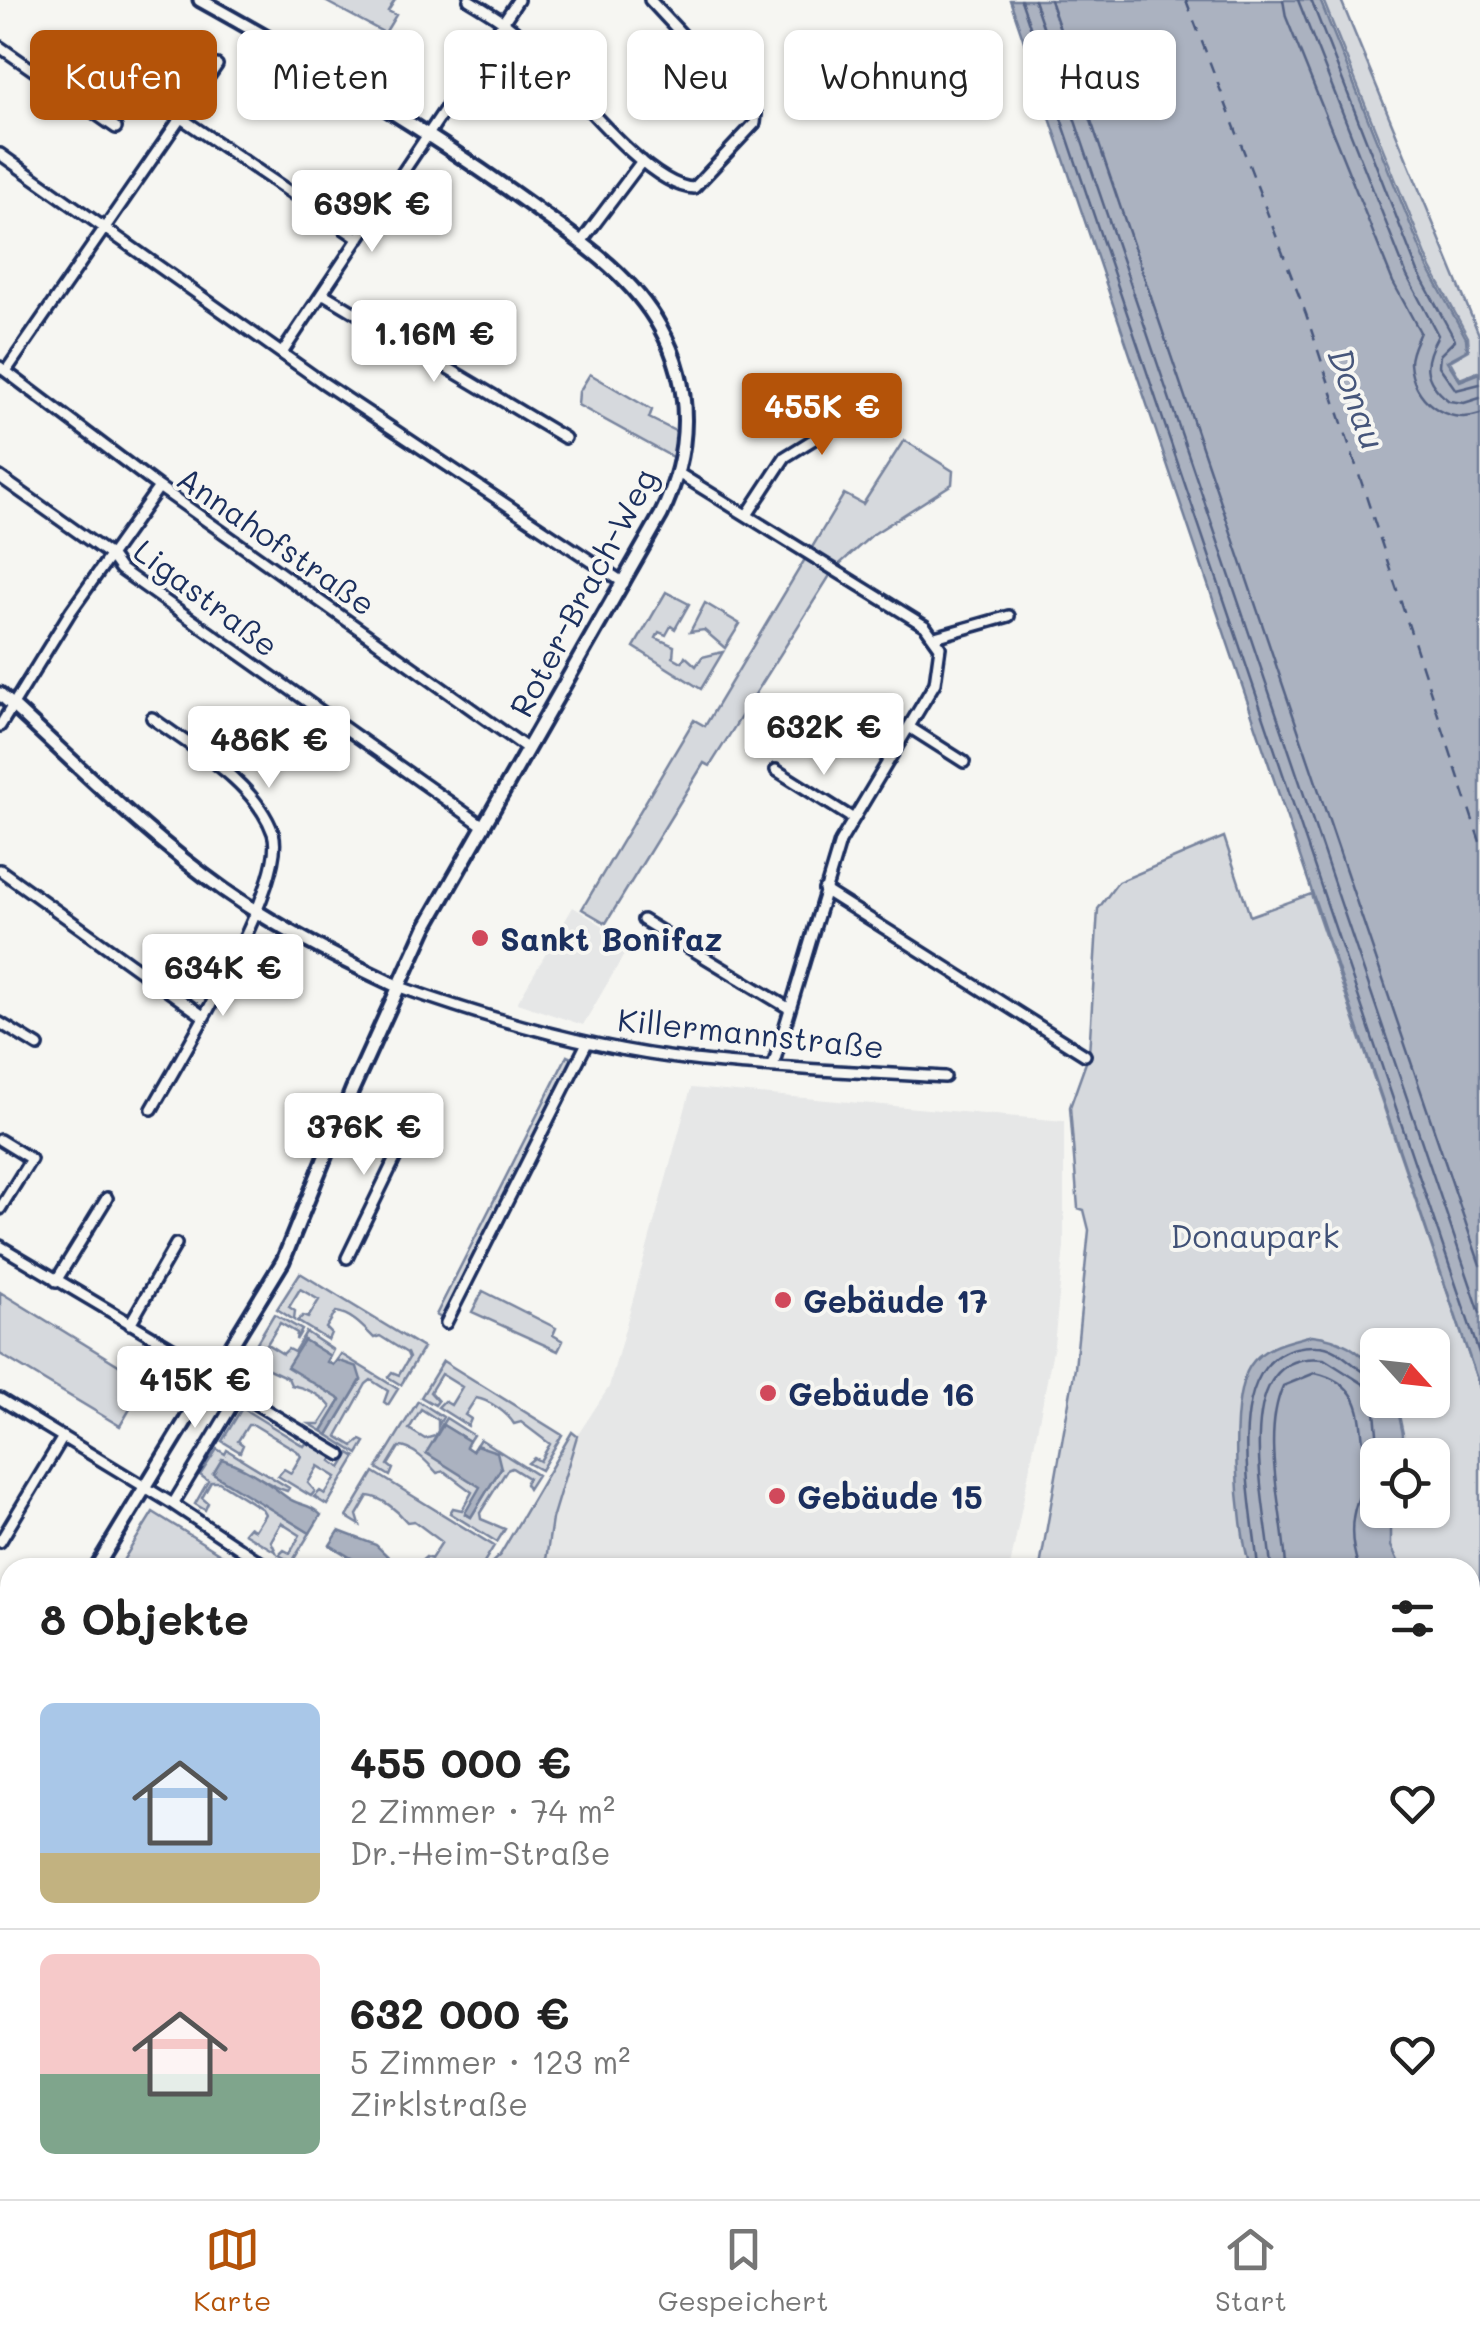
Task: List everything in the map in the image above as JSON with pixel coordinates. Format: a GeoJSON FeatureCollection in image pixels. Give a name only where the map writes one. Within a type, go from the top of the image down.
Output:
{"type":"FeatureCollection","features":[{"type":"Feature","properties":{"kind":"street","name":"Roter-Brach-Weg"},"geometry":{"type":"LineString","coordinates":[[102,1558],[283,1261],[397,986],[482,825],[661,516],[685,448],[684,397],[670,346],[645,304],[581,242],[428,134],[200,0]]}},
{"type":"Feature","properties":{"kind":"street"},"geometry":{"type":"LineString","coordinates":[[469,0],[503,21],[642,161],[664,179],[694,188],[703,184],[754,123],[756,114],[650,0]]}},
{"type":"Feature","properties":{"kind":"street"},"geometry":{"type":"LineString","coordinates":[[282,354],[518,0]]}},
{"type":"Feature","properties":{"kind":"street"},"geometry":{"type":"LineString","coordinates":[[0,47],[116,128]]}},
{"type":"Feature","properties":{"kind":"street"},"geometry":{"type":"LineString","coordinates":[[3,369],[107,229],[180,120]]}},
{"type":"Feature","properties":{"kind":"street"},"geometry":{"type":"LineString","coordinates":[[184,120],[360,239]]}},
{"type":"Feature","properties":{"kind":"street"},"geometry":{"type":"LineString","coordinates":[[0,154],[282,354],[624,583]]}},
{"type":"Feature","properties":{"kind":"street"},"geometry":{"type":"LineString","coordinates":[[581,242],[642,161]]}},
{"type":"Feature","properties":{"kind":"street"},"geometry":{"type":"LineString","coordinates":[[322,293],[565,438]]}},
{"type":"Feature","properties":{"kind":"street","name":"Annahofstraße"},"geometry":{"type":"LineString","coordinates":[[3,369],[159,487],[528,749]]}},
{"type":"Feature","properties":{"kind":"street"},"geometry":{"type":"LineString","coordinates":[[747,515],[785,456],[840,423],[859,382]]}},
{"type":"Feature","properties":{"kind":"street"},"geometry":{"type":"LineString","coordinates":[[678,473],[925,626],[935,637],[940,671],[852,818],[824,890],[773,1066]]}},
{"type":"Feature","properties":{"kind":"street","name":"Ligastraße"},"geometry":{"type":"LineString","coordinates":[[0,477],[110,555],[120,568],[482,825]]}},
{"type":"Feature","properties":{"kind":"street"},"geometry":{"type":"LineString","coordinates":[[0,726],[110,555],[159,487]]}},
{"type":"Feature","properties":{"kind":"street"},"geometry":{"type":"LineString","coordinates":[[935,637],[1009,616]]}},
{"type":"Feature","properties":{"kind":"street","name":"Killermannstraße"},"geometry":{"type":"LineString","coordinates":[[0,694],[163,841],[256,910],[397,986],[468,1011],[587,1043],[690,1060],[945,1077]]}},
{"type":"Feature","properties":{"kind":"street"},"geometry":{"type":"LineString","coordinates":[[152,718],[237,784],[272,831],[275,863],[256,910],[152,1109]]}},
{"type":"Feature","properties":{"kind":"street"},"geometry":{"type":"LineString","coordinates":[[909,727],[964,762]]}},
{"type":"Feature","properties":{"kind":"street"},"geometry":{"type":"LineString","coordinates":[[776,770],[852,818]]}},
{"type":"Feature","properties":{"kind":"street"},"geometry":{"type":"LineString","coordinates":[[0,870],[203,1016]]}},
{"type":"Feature","properties":{"kind":"street"},"geometry":{"type":"LineString","coordinates":[[824,890],[1086,1055]]}},
{"type":"Feature","properties":{"kind":"street"},"geometry":{"type":"LineString","coordinates":[[643,920],[790,1010]]}},
{"type":"Feature","properties":{"kind":"street"},"geometry":{"type":"LineString","coordinates":[[0,1023],[38,1046]]}},
{"type":"Feature","properties":{"kind":"street"},"geometry":{"type":"LineString","coordinates":[[446,1323],[587,1043]]}},
{"type":"Feature","properties":{"kind":"street"},"geometry":{"type":"LineString","coordinates":[[344,1110],[404,1140],[347,1258]]}},
{"type":"Feature","properties":{"kind":"street"},"geometry":{"type":"LineString","coordinates":[[0,1140],[31,1158],[0,1210]]}},
{"type":"Feature","properties":{"kind":"street"},"geometry":{"type":"LineString","coordinates":[[56,1281],[107,1198]]}},
{"type":"Feature","properties":{"kind":"street"},"geometry":{"type":"LineString","coordinates":[[130,1324],[176,1244]]}},
{"type":"Feature","properties":{"kind":"street"},"geometry":{"type":"LineString","coordinates":[[0,1246],[341,1456]]}},
{"type":"Feature","properties":{"kind":"street"},"geometry":{"type":"LineString","coordinates":[[173,1504],[239,1394]]}},
{"type":"Feature","properties":{"kind":"street"},"geometry":{"type":"LineString","coordinates":[[0,1399],[254,1558]]}},
{"type":"Feature","properties":{"kind":"street"},"geometry":{"type":"LineString","coordinates":[[0,1542],[63,1438]]}},
{"type":"Feature","properties":{"kind":"shaded area"},"geometry":{"type":"Polygon","coordinates":[[[573,907],[631,943],[583,1025],[517,1003],[573,907]]]}},
{"type":"Feature","properties":{"kind":"shaded area"},"geometry":{"type":"Polygon","coordinates":[[[691,1088],[1064,1121],[1064,1247],[1054,1345],[1012,1558],[546,1558],[552,1519],[577,1436],[609,1387],[691,1088]]]}},
{"type":"Feature","properties":{"kind":"green space"},"geometry":{"type":"Polygon","coordinates":[[[323,0],[395,0],[388,11],[396,15],[387,30],[379,30],[323,0]]]}},
{"type":"Feature","properties":{"kind":"green space"},"geometry":{"type":"Polygon","coordinates":[[[1323,0],[1341,0],[1480,337],[1480,371],[1460,379],[1450,361],[1469,350],[1468,337],[1431,268],[1323,0]]]}},
{"type":"Feature","properties":{"kind":"green space"},"geometry":{"type":"Polygon","coordinates":[[[590,374],[652,410],[649,418],[681,434],[676,459],[578,405],[579,392],[590,374]]]}},
{"type":"Feature","properties":{"kind":"green space"},"geometry":{"type":"Polygon","coordinates":[[[904,440],[953,471],[952,484],[872,535],[834,569],[710,766],[704,763],[606,923],[582,909],[694,720],[705,726],[844,494],[863,504],[904,440]]]}},
{"type":"Feature","properties":{"kind":"green space"},"geometry":{"type":"Polygon","coordinates":[[[666,592],[689,604],[675,629],[671,626],[666,635],[659,632],[656,638],[674,646],[673,657],[682,662],[685,656],[696,666],[702,657],[723,652],[701,689],[634,647],[666,592]]]}},
{"type":"Feature","properties":{"kind":"green space"},"geometry":{"type":"Polygon","coordinates":[[[705,603],[740,624],[725,648],[704,630],[690,632],[705,603]]]}},
{"type":"Feature","properties":{"kind":"green space","name":"Donaupark"},"geometry":{"type":"Polygon","coordinates":[[[1224,837],[1250,916],[1311,894],[1480,1388],[1480,1558],[1042,1558],[1075,1368],[1089,1230],[1084,1210],[1078,1208],[1070,1107],[1089,1054],[1098,909],[1118,882],[1224,837]]]}},
{"type":"Feature","properties":{"kind":"green space"},"geometry":{"type":"Polygon","coordinates":[[[567,1056],[576,1060],[445,1320],[436,1315],[567,1056]]]}},
{"type":"Feature","properties":{"kind":"green space"},"geometry":{"type":"Polygon","coordinates":[[[300,1273],[423,1348],[401,1385],[388,1377],[392,1372],[399,1375],[409,1358],[407,1353],[380,1336],[374,1338],[352,1318],[336,1312],[326,1328],[331,1333],[328,1340],[297,1321],[303,1316],[308,1318],[319,1300],[300,1289],[289,1307],[295,1311],[294,1320],[277,1309],[300,1273]]]}},
{"type":"Feature","properties":{"kind":"green space"},"geometry":{"type":"Polygon","coordinates":[[[483,1291],[556,1328],[553,1335],[563,1341],[558,1351],[472,1312],[483,1291]]]}},
{"type":"Feature","properties":{"kind":"green space"},"geometry":{"type":"Polygon","coordinates":[[[0,1292],[146,1382],[120,1426],[0,1354],[0,1292]]]}},
{"type":"Feature","properties":{"kind":"green space"},"geometry":{"type":"Polygon","coordinates":[[[274,1314],[302,1330],[296,1340],[297,1333],[280,1323],[267,1344],[283,1354],[288,1349],[294,1352],[306,1332],[333,1350],[330,1356],[304,1340],[341,1400],[322,1431],[310,1424],[320,1424],[331,1407],[327,1402],[247,1359],[274,1314]]]}},
{"type":"Feature","properties":{"kind":"green space"},"geometry":{"type":"Polygon","coordinates":[[[341,1354],[398,1389],[388,1405],[384,1402],[388,1391],[371,1380],[366,1384],[337,1436],[353,1446],[361,1440],[365,1442],[358,1454],[328,1435],[361,1380],[337,1360],[341,1354]]]}},
{"type":"Feature","properties":{"kind":"green space"},"geometry":{"type":"Polygon","coordinates":[[[443,1361],[562,1435],[541,1470],[528,1463],[534,1458],[540,1461],[550,1444],[521,1422],[514,1424],[493,1404],[476,1398],[465,1415],[471,1419],[468,1426],[438,1407],[444,1401],[451,1405],[462,1387],[441,1374],[430,1392],[438,1401],[435,1405],[421,1397],[443,1361]]]}},
{"type":"Feature","properties":{"kind":"green space"},"geometry":{"type":"Polygon","coordinates":[[[418,1401],[443,1417],[438,1426],[438,1420],[421,1409],[409,1429],[425,1439],[435,1436],[446,1418],[473,1435],[469,1441],[443,1425],[481,1487],[465,1514],[471,1517],[501,1468],[476,1445],[480,1439],[537,1475],[528,1489],[528,1478],[512,1468],[507,1470],[480,1513],[481,1519],[505,1529],[497,1542],[450,1513],[453,1508],[462,1510],[472,1492],[444,1471],[437,1473],[415,1453],[399,1447],[388,1465],[393,1469],[390,1476],[377,1468],[418,1401]]]}},
{"type":"Feature","properties":{"kind":"green space"},"geometry":{"type":"Polygon","coordinates":[[[242,1408],[304,1446],[308,1441],[334,1456],[331,1461],[341,1468],[350,1453],[356,1457],[327,1505],[314,1497],[320,1491],[325,1494],[336,1477],[318,1466],[308,1483],[315,1491],[311,1496],[278,1476],[284,1469],[291,1473],[301,1456],[297,1451],[254,1425],[248,1425],[238,1441],[243,1445],[240,1452],[222,1441],[242,1408]]]}},
{"type":"Feature","properties":{"kind":"green space"},"geometry":{"type":"Polygon","coordinates":[[[572,1432],[577,1436],[552,1519],[546,1558],[497,1558],[572,1432]]]}},
{"type":"Feature","properties":{"kind":"green space"},"geometry":{"type":"Polygon","coordinates":[[[217,1449],[225,1454],[227,1450],[289,1488],[287,1491],[275,1487],[245,1471],[214,1474],[310,1533],[294,1558],[279,1555],[284,1550],[290,1553],[300,1535],[281,1523],[271,1541],[276,1552],[244,1533],[249,1527],[255,1530],[265,1514],[219,1482],[211,1482],[202,1498],[208,1503],[205,1510],[195,1504],[208,1481],[200,1475],[217,1449]]]}},
{"type":"Feature","properties":{"kind":"green space"},"geometry":{"type":"Polygon","coordinates":[[[374,1472],[494,1546],[487,1558],[432,1558],[442,1542],[414,1521],[407,1522],[390,1506],[368,1496],[357,1515],[360,1525],[347,1517],[374,1472]]]}},
{"type":"Feature","properties":{"kind":"green space"},"geometry":{"type":"Polygon","coordinates":[[[153,1512],[227,1558],[125,1558],[153,1512]]]}},
{"type":"Feature","properties":{"kind":"water","name":"Donau"},"geometry":{"type":"Polygon","coordinates":[[[1010,0],[1320,0],[1428,268],[1466,338],[1467,350],[1447,361],[1460,381],[1480,373],[1480,1388],[1051,120],[1176,120],[1176,30],[1023,30],[1023,38],[1010,0]]]}},
{"type":"Feature","properties":{"kind":"water"},"geometry":{"type":"Polygon","coordinates":[[[1312,1335],[1340,1342],[1360,1354],[1360,1418],[1400,1418],[1403,1434],[1403,1438],[1360,1438],[1360,1528],[1391,1528],[1391,1546],[1397,1558],[1248,1558],[1241,1523],[1236,1435],[1243,1383],[1250,1366],[1262,1353],[1312,1335]]]}},
{"type":"Feature","properties":{"kind":"water"},"geometry":{"type":"Polygon","coordinates":[[[304,1340],[330,1356],[327,1362],[333,1365],[337,1360],[357,1367],[361,1380],[328,1435],[322,1431],[341,1400],[287,1367],[304,1340]]]}},
{"type":"Feature","properties":{"kind":"water"},"geometry":{"type":"Polygon","coordinates":[[[443,1425],[469,1441],[466,1447],[472,1451],[476,1445],[497,1452],[501,1468],[471,1517],[465,1513],[480,1487],[426,1453],[443,1425]]]}},
{"type":"Feature","properties":{"kind":"water"},"geometry":{"type":"Polygon","coordinates":[[[222,1459],[317,1511],[321,1515],[310,1533],[213,1474],[222,1459]]]}},
{"type":"Feature","properties":{"kind":"water"},"geometry":{"type":"Polygon","coordinates":[[[339,1531],[376,1545],[390,1558],[351,1558],[330,1545],[339,1531]]]}},
{"type":"Feature","properties":{"kind":"ferry route"},"geometry":{"type":"LineString","coordinates":[[1186,0],[1306,314],[1480,842]]}},
{"type":"Feature","properties":{"kind":"place","name":"Sankt Bonifaz"},"geometry":{"type":"Point","coordinates":[480,938]}},
{"type":"Feature","properties":{"kind":"place","name":"Gebäude 17"},"geometry":{"type":"Point","coordinates":[783,1300]}},
{"type":"Feature","properties":{"kind":"place","name":"Gebäude 16"},"geometry":{"type":"Point","coordinates":[768,1393]}},
{"type":"Feature","properties":{"kind":"place","name":"Gebäude 15"},"geometry":{"type":"Point","coordinates":[777,1496]}}]}
